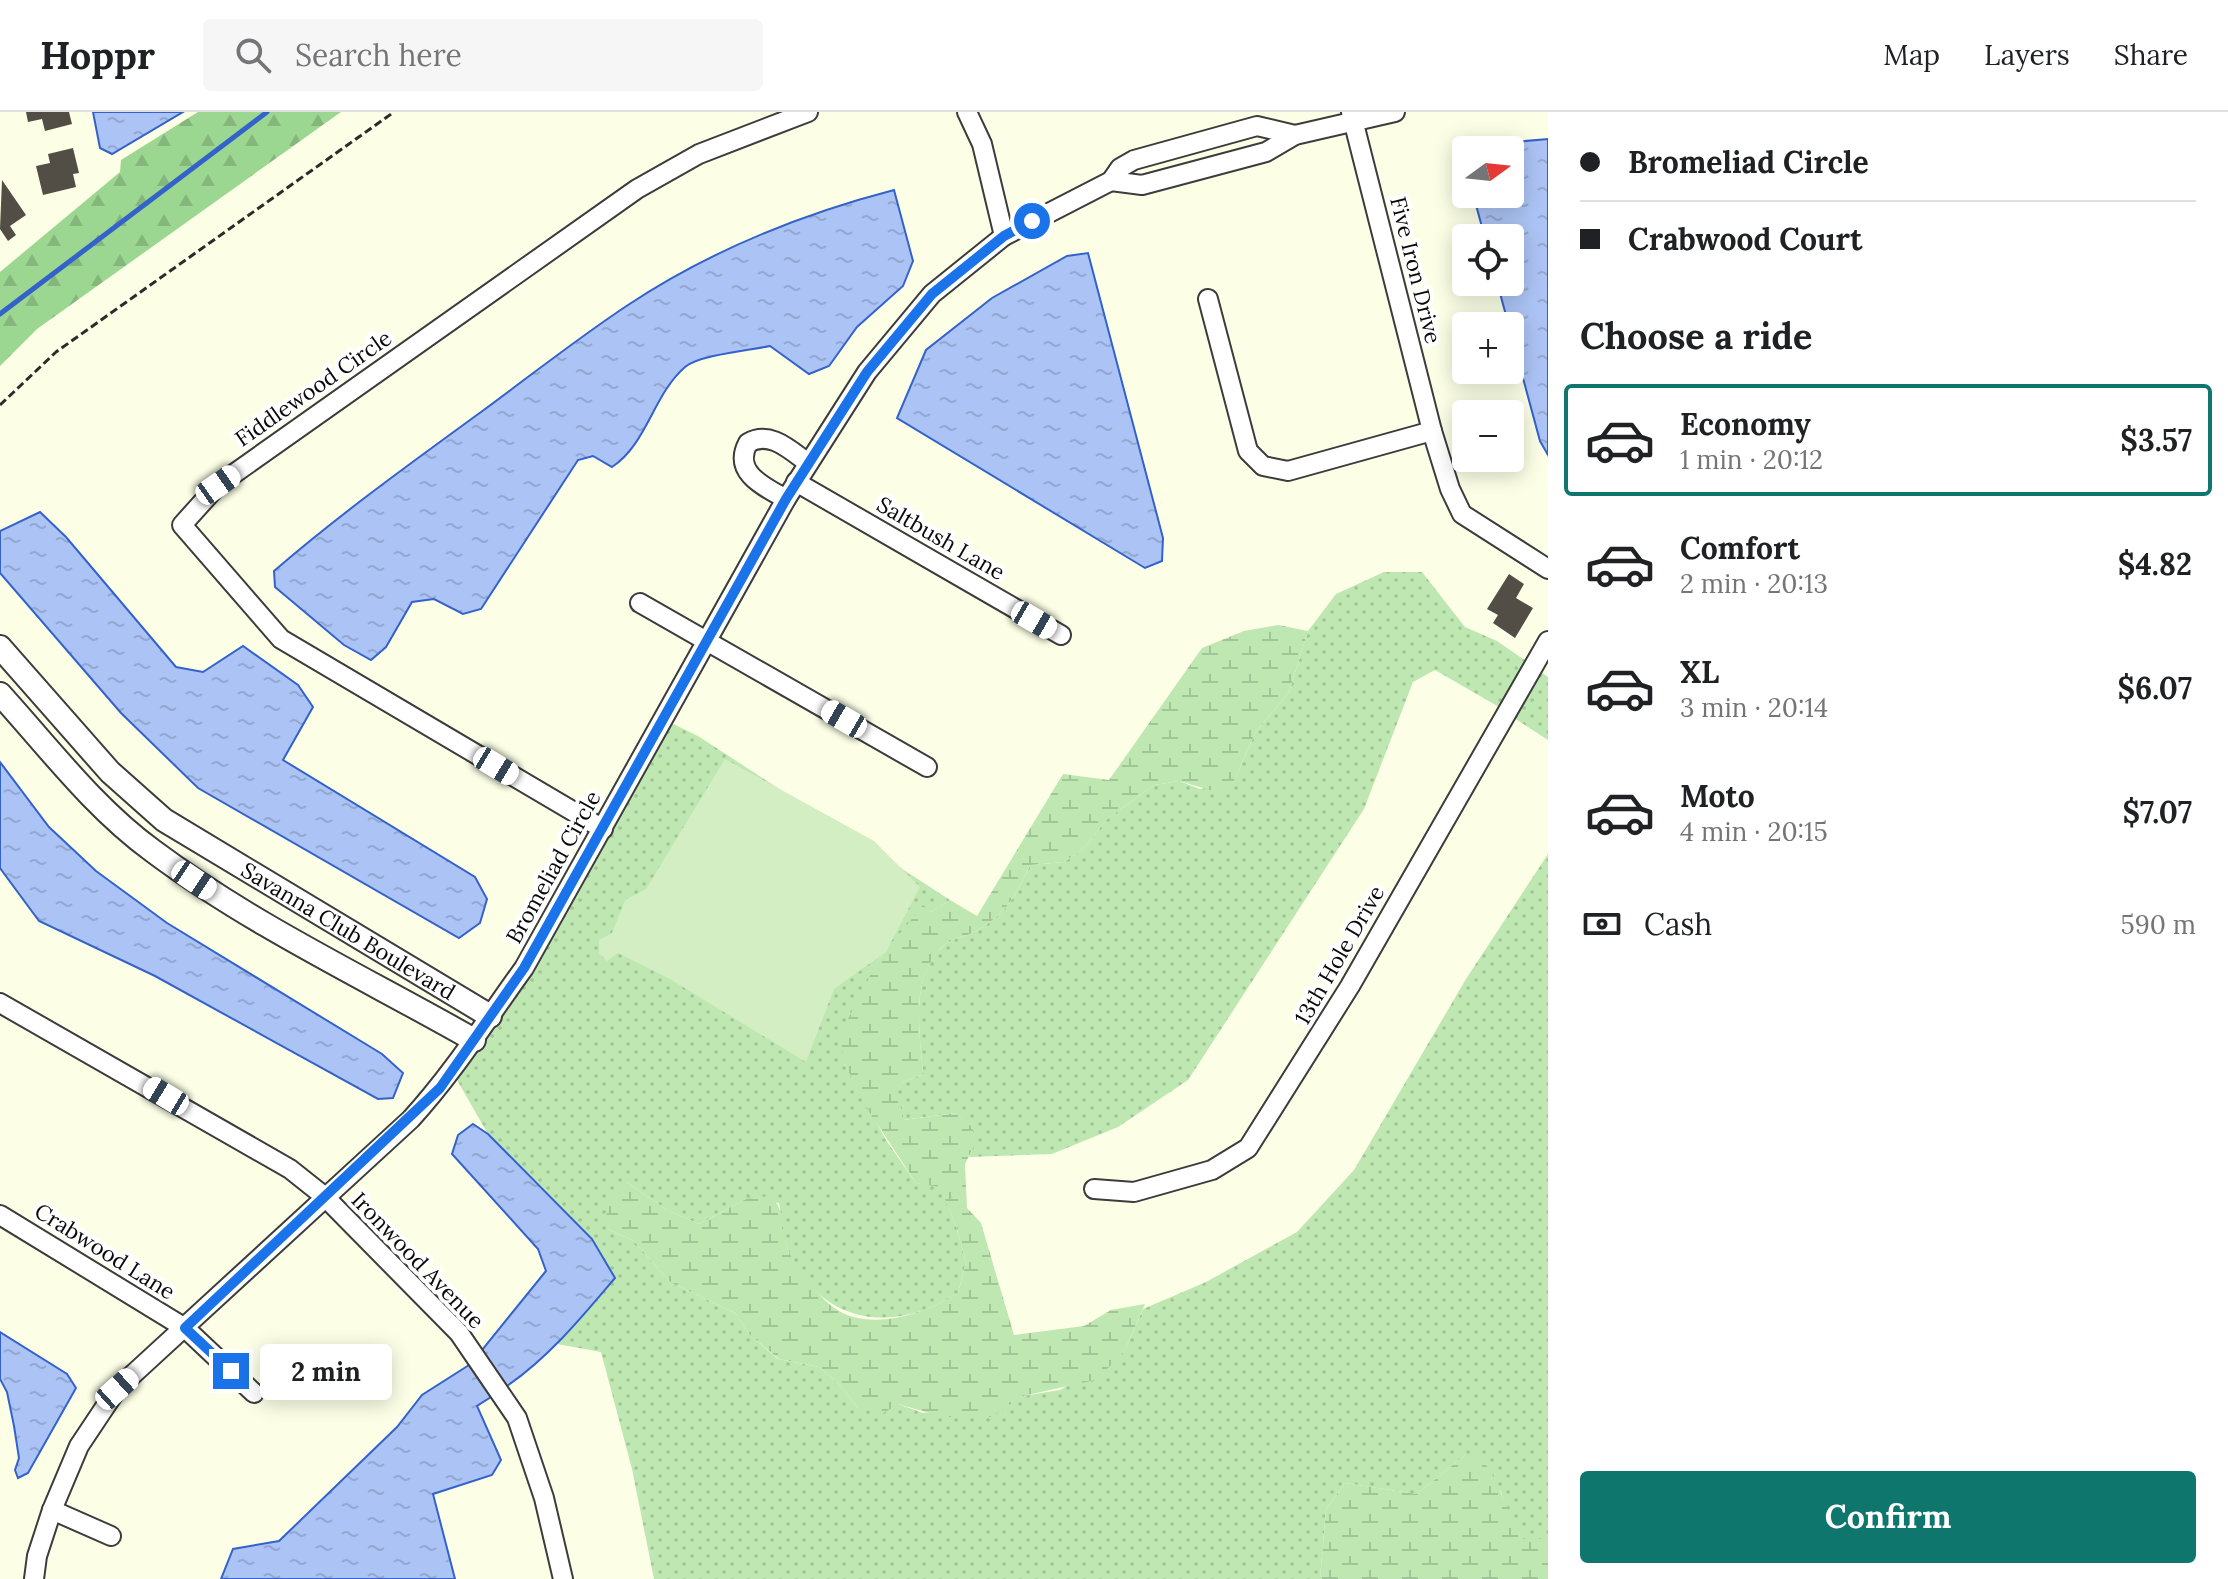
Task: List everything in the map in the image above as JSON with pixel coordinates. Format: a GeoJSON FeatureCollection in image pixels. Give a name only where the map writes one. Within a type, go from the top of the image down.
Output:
{"type":"FeatureCollection","features":[{"type":"Feature","properties":{"kind":"street","name":"Fiddlewood Circle"},"geometry":{"type":"LineString","coordinates":[[603,829],[281,639],[182,525],[218,485],[637,189],[699,154],[808,112]]}},
{"type":"Feature","properties":{"kind":"street","name":"Bromeliad Circle"},"geometry":{"type":"LineString","coordinates":[[1111,181],[1142,185],[1266,152],[1295,135],[1352,117],[1395,112]]}},
{"type":"Feature","properties":{"kind":"street"},"geometry":{"type":"LineString","coordinates":[[973,115],[1004,236]]}},
{"type":"Feature","properties":{"kind":"street","name":"Five Iron Drive"},"geometry":{"type":"LineString","coordinates":[[1352,117],[1432,431],[1462,514],[1485,532],[1548,569]]}},
{"type":"Feature","properties":{"kind":"street","name":"Bromeliad Circle"},"geometry":{"type":"LineString","coordinates":[[34,1579],[37,1556],[52,1510],[79,1446],[117,1389],[411,1119],[440,1088],[474,1040],[524,968],[796,482],[867,372],[932,294],[1004,236],[1111,181],[1120,168],[1134,160],[1257,126],[1295,135]]}},
{"type":"Feature","properties":{"kind":"street"},"geometry":{"type":"LineString","coordinates":[[1208,299],[1248,451],[1263,466],[1288,471],[1432,431]]}},
{"type":"Feature","properties":{"kind":"street"},"geometry":{"type":"LineString","coordinates":[[786,499],[753,479],[746,470],[744,450],[748,443],[764,436],[808,463]]}},
{"type":"Feature","properties":{"kind":"street","name":"Saltbush Lane"},"geometry":{"type":"LineString","coordinates":[[796,482],[1061,635]]}},
{"type":"Feature","properties":{"kind":"street"},"geometry":{"type":"LineString","coordinates":[[640,603],[927,767]]}},
{"type":"Feature","properties":{"kind":"street","name":"13th Hole Drive"},"geometry":{"type":"LineString","coordinates":[[1094,1189],[1134,1192],[1212,1170],[1248,1148],[1350,986],[1548,641]]}},
{"type":"Feature","properties":{"kind":"street","name":"Savanna Club Boulevard"},"geometry":{"type":"LineString","coordinates":[[0,647],[110,772],[164,820],[490,1016]]}},
{"type":"Feature","properties":{"kind":"street","name":"Savanna Club Boulevard"},"geometry":{"type":"LineString","coordinates":[[0,694],[101,807],[151,850],[216,894],[474,1040]]}},
{"type":"Feature","properties":{"kind":"street","name":"Ironwood Avenue"},"geometry":{"type":"LineString","coordinates":[[0,1003],[290,1169],[324,1196],[459,1333],[517,1418],[544,1498],[563,1579]]}},
{"type":"Feature","properties":{"kind":"street","name":"Crabwood Lane"},"geometry":{"type":"LineString","coordinates":[[0,1215],[185,1328],[254,1393]]}},
{"type":"Feature","properties":{"kind":"street"},"geometry":{"type":"LineString","coordinates":[[52,1510],[111,1536]]}},
{"type":"Feature","properties":{"kind":"path"},"geometry":{"type":"LineString","coordinates":[[0,405],[56,352],[394,112]]}},
{"type":"Feature","properties":{"kind":"green space"},"geometry":{"type":"Polygon","coordinates":[[[198,112],[341,112],[37,329],[0,366],[0,272],[120,172],[121,160],[198,112]]]}},
{"type":"Feature","properties":{"kind":"green space"},"geometry":{"type":"Polygon","coordinates":[[[1384,572],[1422,572],[1465,627],[1497,641],[1526,661],[1499,707],[1435,670],[1413,682],[1364,809],[1188,1080],[1118,1127],[1052,1154],[969,1157],[972,1132],[955,1113],[903,1120],[895,1090],[903,1082],[923,1074],[919,1023],[921,989],[933,958],[944,945],[983,927],[1001,913],[1030,865],[1064,862],[1085,847],[1107,819],[1154,785],[1179,781],[1200,789],[1233,783],[1255,733],[1289,692],[1308,631],[1336,594],[1384,572]]]}},
{"type":"Feature","properties":{"kind":"green space"},"geometry":{"type":"Polygon","coordinates":[[[1278,625],[1308,631],[1289,692],[1255,733],[1233,783],[1220,793],[1179,781],[1154,785],[1107,819],[1085,847],[1064,862],[1030,865],[1001,913],[983,927],[947,943],[933,958],[921,989],[919,1006],[923,1074],[903,1082],[896,1090],[904,1120],[955,1113],[972,1127],[976,1142],[965,1164],[967,1208],[981,1223],[1014,1335],[1084,1326],[1111,1310],[1145,1304],[1123,1354],[1095,1380],[1023,1396],[991,1417],[943,1417],[898,1404],[882,1414],[858,1408],[839,1384],[819,1367],[779,1359],[750,1335],[735,1313],[670,1282],[634,1241],[608,1229],[608,1202],[620,1187],[628,1183],[667,1210],[699,1224],[746,1199],[771,1196],[779,1209],[787,1247],[794,1261],[818,1293],[839,1311],[868,1319],[900,1317],[931,1307],[958,1293],[966,1262],[940,1187],[916,1183],[870,1113],[844,1063],[840,1035],[877,962],[923,905],[931,912],[950,900],[977,916],[1063,774],[1109,780],[1202,648],[1244,631],[1278,625]]]}},
{"type":"Feature","properties":{"kind":"green space"},"geometry":{"type":"Polygon","coordinates":[[[1541,672],[1548,677],[1548,740],[1514,718],[1541,672]]]}},
{"type":"Feature","properties":{"kind":"green space"},"geometry":{"type":"Polygon","coordinates":[[[671,723],[698,736],[950,900],[931,912],[923,906],[877,962],[844,1063],[886,1140],[916,1183],[940,1186],[966,1262],[958,1293],[934,1306],[886,1318],[862,1316],[840,1308],[820,1295],[803,1277],[787,1246],[779,1203],[746,1199],[699,1224],[667,1210],[628,1183],[608,1229],[634,1241],[670,1282],[735,1313],[750,1335],[778,1359],[819,1367],[839,1384],[858,1408],[898,1404],[923,1413],[1012,1402],[1023,1396],[1060,1390],[1123,1354],[1143,1309],[1206,1282],[1297,1232],[1354,1170],[1466,979],[1548,854],[1548,1539],[1522,1539],[1509,1518],[1501,1492],[1465,1455],[1417,1494],[1345,1483],[1326,1509],[1320,1579],[654,1579],[632,1469],[601,1352],[557,1344],[615,1278],[592,1239],[488,1134],[457,1080],[532,972],[671,723]]]}},
{"type":"Feature","properties":{"kind":"green space"},"geometry":{"type":"Polygon","coordinates":[[[725,759],[874,841],[920,887],[886,952],[834,989],[806,1062],[668,978],[618,953],[607,961],[599,953],[599,940],[612,933],[625,900],[646,889],[725,759]]]}},
{"type":"Feature","properties":{"kind":"green space"},"geometry":{"type":"Polygon","coordinates":[[[1465,1455],[1479,1457],[1490,1470],[1522,1539],[1548,1539],[1548,1579],[1320,1579],[1326,1509],[1345,1483],[1417,1494],[1465,1455]]]}},
{"type":"Feature","properties":{"kind":"water"},"geometry":{"type":"Polygon","coordinates":[[[93,112],[183,112],[112,154],[100,148],[93,112]]]}},
{"type":"Feature","properties":{"kind":"water"},"geometry":{"type":"Polygon","coordinates":[[[1548,139],[1548,455],[1540,441],[1524,382],[1524,312],[1505,312],[1501,296],[1524,296],[1524,224],[1481,224],[1477,208],[1524,208],[1524,141],[1548,139]]]}},
{"type":"Feature","properties":{"kind":"water"},"geometry":{"type":"Polygon","coordinates":[[[894,190],[913,261],[903,286],[857,327],[829,366],[809,374],[770,346],[713,356],[685,367],[665,391],[634,446],[624,457],[612,467],[593,456],[578,460],[481,609],[463,614],[434,599],[412,602],[386,647],[371,660],[344,645],[275,587],[274,571],[324,529],[628,305],[690,268],[756,237],[894,190]]]}},
{"type":"Feature","properties":{"kind":"water"},"geometry":{"type":"Polygon","coordinates":[[[1088,253],[1163,538],[1162,561],[1145,568],[897,418],[926,350],[992,298],[1067,256],[1088,253]]]}},
{"type":"Feature","properties":{"kind":"water"},"geometry":{"type":"Polygon","coordinates":[[[40,512],[66,537],[176,667],[203,672],[243,646],[298,685],[313,707],[283,760],[475,877],[487,899],[480,923],[459,938],[198,788],[121,713],[0,573],[0,531],[40,512]]]}},
{"type":"Feature","properties":{"kind":"water"},"geometry":{"type":"Polygon","coordinates":[[[0,762],[49,827],[96,871],[167,923],[382,1054],[403,1073],[393,1098],[378,1099],[155,976],[39,921],[0,868],[0,762]]]}},
{"type":"Feature","properties":{"kind":"water"},"geometry":{"type":"Polygon","coordinates":[[[473,1124],[488,1134],[592,1239],[615,1278],[551,1349],[507,1386],[482,1350],[546,1271],[538,1249],[452,1154],[458,1135],[473,1124]]]}},
{"type":"Feature","properties":{"kind":"water"},"geometry":{"type":"Polygon","coordinates":[[[0,1332],[67,1374],[76,1388],[28,1473],[18,1478],[15,1470],[19,1458],[14,1426],[7,1392],[0,1379],[0,1332]]]}},
{"type":"Feature","properties":{"kind":"water"},"geometry":{"type":"Polygon","coordinates":[[[469,1365],[491,1397],[477,1406],[501,1460],[492,1475],[433,1494],[455,1579],[221,1579],[233,1549],[279,1541],[397,1427],[422,1395],[469,1365]]]}},
{"type":"Feature","properties":{"kind":"building"},"geometry":{"type":"Polygon","coordinates":[[[26,112],[69,112],[72,124],[45,131],[42,119],[28,122],[26,112]]]}},
{"type":"Feature","properties":{"kind":"building"},"geometry":{"type":"Polygon","coordinates":[[[73,148],[79,173],[73,174],[76,187],[43,195],[36,166],[50,163],[48,154],[73,148]]]}},
{"type":"Feature","properties":{"kind":"building"},"geometry":{"type":"Polygon","coordinates":[[[2,180],[26,215],[10,226],[16,235],[8,241],[0,229],[2,180]]]}},
{"type":"Feature","properties":{"kind":"building"},"geometry":{"type":"Polygon","coordinates":[[[1509,574],[1524,584],[1516,598],[1533,608],[1515,638],[1493,623],[1498,615],[1487,609],[1509,574]]]}},
{"type":"Feature","properties":{"kind":"waterway"},"geometry":{"type":"LineString","coordinates":[[0,314],[267,112]]}},
{"type":"Feature","properties":{"kind":"route"},"geometry":{"type":"LineString","coordinates":[[231,1371],[185,1328],[324,1196],[411,1119],[440,1088],[524,968],[706,638],[786,499],[867,372],[932,294],[1004,236],[1032,221]]}}]}
